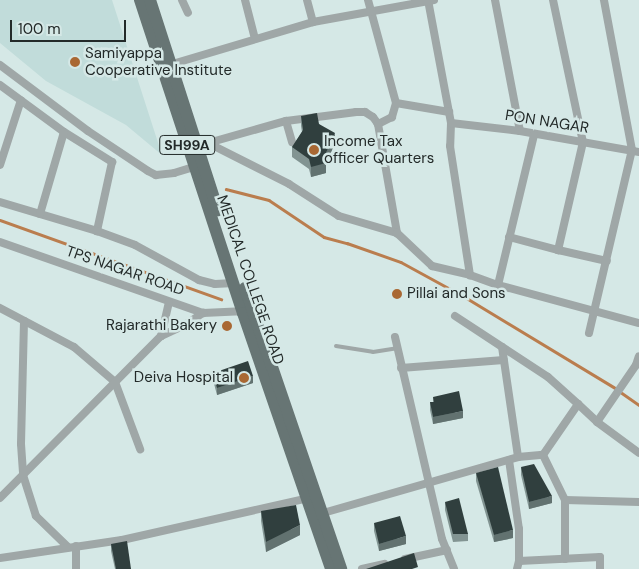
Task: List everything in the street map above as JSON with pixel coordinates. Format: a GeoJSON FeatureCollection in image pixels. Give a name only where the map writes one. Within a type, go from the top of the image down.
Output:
{"type":"FeatureCollection","features":[{"type":"Feature","properties":{"kind":"main road","name":"MEDICAL COLLEGE ROAD"},"geometry":{"type":"LineString","coordinates":[[140,0],[166,66],[202,143],[238,286]]}},
{"type":"Feature","properties":{"kind":"main road","name":"MEDICAL COLLEGE ROAD"},"geometry":{"type":"LineString","coordinates":[[150,0],[194,167],[313,497],[331,569]]}},
{"type":"Feature","properties":{"kind":"main road","name":"MEDICAL COLLEGE ROAD"},"geometry":{"type":"LineString","coordinates":[[313,497],[323,512],[342,569]]}},
{"type":"Feature","properties":{"kind":"street"},"geometry":{"type":"LineString","coordinates":[[182,0],[188,13]]}},
{"type":"Feature","properties":{"kind":"street"},"geometry":{"type":"LineString","coordinates":[[245,0],[255,39]]}},
{"type":"Feature","properties":{"kind":"street"},"geometry":{"type":"LineString","coordinates":[[307,0],[313,22]]}},
{"type":"Feature","properties":{"kind":"street"},"geometry":{"type":"LineString","coordinates":[[368,0],[396,103],[392,117],[378,124]]}},
{"type":"Feature","properties":{"kind":"street"},"geometry":{"type":"LineString","coordinates":[[495,0],[520,131]]}},
{"type":"Feature","properties":{"kind":"street"},"geometry":{"type":"LineString","coordinates":[[552,0],[583,142],[558,250]]}},
{"type":"Feature","properties":{"kind":"street"},"geometry":{"type":"LineString","coordinates":[[589,334],[635,151],[604,0]]}},
{"type":"Feature","properties":{"kind":"street"},"geometry":{"type":"LineString","coordinates":[[166,66],[313,22],[371,10],[430,1],[451,123],[450,146],[470,275]]}},
{"type":"Feature","properties":{"kind":"street"},"geometry":{"type":"LineString","coordinates":[[0,65],[88,131],[148,171],[156,175],[174,173],[194,167]]}},
{"type":"Feature","properties":{"kind":"street"},"geometry":{"type":"LineString","coordinates":[[0,85],[64,132],[112,162],[97,231]]}},
{"type":"Feature","properties":{"kind":"street"},"geometry":{"type":"LineString","coordinates":[[0,165],[21,100]]}},
{"type":"Feature","properties":{"kind":"street"},"geometry":{"type":"LineString","coordinates":[[396,103],[449,112]]}},
{"type":"Feature","properties":{"kind":"street"},"geometry":{"type":"LineString","coordinates":[[202,143],[286,121],[365,112],[373,116],[378,124],[397,233]]}},
{"type":"Feature","properties":{"kind":"street"},"geometry":{"type":"LineString","coordinates":[[286,121],[292,142]]}},
{"type":"Feature","properties":{"kind":"street","name":"PON NAGAR"},"geometry":{"type":"LineString","coordinates":[[451,123],[520,131],[534,135],[635,151]]}},
{"type":"Feature","properties":{"kind":"street"},"geometry":{"type":"LineString","coordinates":[[40,214],[64,132]]}},
{"type":"Feature","properties":{"kind":"street"},"geometry":{"type":"LineString","coordinates":[[498,285],[534,135]]}},
{"type":"Feature","properties":{"kind":"street"},"geometry":{"type":"LineString","coordinates":[[202,143],[289,184],[339,216],[397,233],[432,266],[639,323]]}},
{"type":"Feature","properties":{"kind":"street"},"geometry":{"type":"LineString","coordinates":[[0,202],[97,231],[135,246],[199,280],[215,284],[238,286]]}},
{"type":"Feature","properties":{"kind":"street"},"geometry":{"type":"LineString","coordinates":[[509,237],[607,261]]}},
{"type":"Feature","properties":{"kind":"street","name":"TPS NAGAR ROAD"},"geometry":{"type":"LineString","coordinates":[[0,242],[203,313],[246,307]]}},
{"type":"Feature","properties":{"kind":"street"},"geometry":{"type":"LineString","coordinates":[[161,336],[169,302]]}},
{"type":"Feature","properties":{"kind":"street"},"geometry":{"type":"LineString","coordinates":[[0,308],[74,347],[115,382],[140,449]]}},
{"type":"Feature","properties":{"kind":"street"},"geometry":{"type":"LineString","coordinates":[[0,498],[161,336],[203,313]]}},
{"type":"Feature","properties":{"kind":"street"},"geometry":{"type":"LineString","coordinates":[[455,316],[548,376],[597,422],[639,453]]}},
{"type":"Feature","properties":{"kind":"street"},"geometry":{"type":"LineString","coordinates":[[24,321],[21,444],[23,475],[36,516],[72,547],[76,569]]}},
{"type":"Feature","properties":{"kind":"street"},"geometry":{"type":"LineString","coordinates":[[395,338],[430,481],[442,539],[454,569]]}},
{"type":"Feature","properties":{"kind":"street"},"geometry":{"type":"LineString","coordinates":[[502,347],[518,457]]}},
{"type":"Feature","properties":{"kind":"street"},"geometry":{"type":"LineString","coordinates":[[597,422],[637,366],[639,356]]}},
{"type":"Feature","properties":{"kind":"street"},"geometry":{"type":"LineString","coordinates":[[401,368],[504,360]]}},
{"type":"Feature","properties":{"kind":"street"},"geometry":{"type":"LineString","coordinates":[[542,455],[578,404]]}},
{"type":"Feature","properties":{"kind":"street"},"geometry":{"type":"LineString","coordinates":[[323,512],[518,457],[542,455]]}},
{"type":"Feature","properties":{"kind":"street"},"geometry":{"type":"LineString","coordinates":[[542,455],[565,500],[565,559]]}},
{"type":"Feature","properties":{"kind":"street"},"geometry":{"type":"LineString","coordinates":[[509,460],[519,529],[518,565],[600,557],[600,569]]}},
{"type":"Feature","properties":{"kind":"street"},"geometry":{"type":"LineString","coordinates":[[0,558],[122,540],[313,497]]}},
{"type":"Feature","properties":{"kind":"street"},"geometry":{"type":"LineString","coordinates":[[565,500],[639,502]]}},
{"type":"Feature","properties":{"kind":"street"},"geometry":{"type":"LineString","coordinates":[[400,560],[447,550]]}},
{"type":"Feature","properties":{"kind":"street"},"geometry":{"type":"LineString","coordinates":[[362,569],[390,562]]}},
{"type":"Feature","properties":{"kind":"lane"},"geometry":{"type":"LineString","coordinates":[[336,346],[373,352],[397,348]]}},
{"type":"Feature","properties":{"kind":"shaded area","name":"Samiyappa Cooperative Institute"},"geometry":{"type":"Polygon","coordinates":[[[0,0],[112,0],[162,155],[126,125],[46,81],[0,43],[0,0]]]}},
{"type":"Feature","properties":{"kind":"building","name":"Income Tax officer Quarters"},"geometry":{"type":"Polygon","coordinates":[[[317,113],[319,124],[335,133],[325,155],[326,163],[311,167],[309,159],[292,147],[303,130],[301,116],[317,113]]]}},
{"type":"Feature","properties":{"kind":"building"},"geometry":{"type":"Polygon","coordinates":[[[248,361],[253,376],[217,388],[213,373],[248,361]]]}},
{"type":"Feature","properties":{"kind":"building"},"geometry":{"type":"Polygon","coordinates":[[[459,391],[463,411],[433,417],[430,402],[434,402],[433,397],[459,391]]]}},
{"type":"Feature","properties":{"kind":"building"},"geometry":{"type":"Polygon","coordinates":[[[534,464],[552,496],[529,502],[521,467],[534,464]]]}},
{"type":"Feature","properties":{"kind":"building"},"geometry":{"type":"Polygon","coordinates":[[[498,467],[513,530],[494,535],[476,473],[498,467]]]}},
{"type":"Feature","properties":{"kind":"building"},"geometry":{"type":"Polygon","coordinates":[[[459,498],[468,534],[453,534],[445,502],[459,498]]]}},
{"type":"Feature","properties":{"kind":"building"},"geometry":{"type":"Polygon","coordinates":[[[296,505],[300,525],[266,542],[261,511],[296,505]]]}},
{"type":"Feature","properties":{"kind":"building"},"geometry":{"type":"Polygon","coordinates":[[[400,516],[406,536],[379,544],[374,523],[400,516]]]}},
{"type":"Feature","properties":{"kind":"building"},"geometry":{"type":"Polygon","coordinates":[[[127,541],[131,569],[116,569],[111,544],[127,541]]]}},
{"type":"Feature","properties":{"kind":"building"},"geometry":{"type":"Polygon","coordinates":[[[414,553],[418,567],[412,569],[366,569],[414,553]]]}},
{"type":"Feature","properties":{"kind":"waterway"},"geometry":{"type":"LineString","coordinates":[[226,189],[269,200],[324,237],[401,262],[465,297],[615,388]]}},
{"type":"Feature","properties":{"kind":"waterway"},"geometry":{"type":"LineString","coordinates":[[0,220],[221,299]]}},
{"type":"Feature","properties":{"kind":"waterway"},"geometry":{"type":"LineString","coordinates":[[622,393],[639,405]]}},
{"type":"Feature","properties":{"kind":"place","name":"Samiyappa Cooperative Institute"},"geometry":{"type":"Point","coordinates":[75,62]}},
{"type":"Feature","properties":{"kind":"place","name":"Income Tax officer Quarters"},"geometry":{"type":"Point","coordinates":[314,150]}},
{"type":"Feature","properties":{"kind":"place","name":"Pillai and Sons"},"geometry":{"type":"Point","coordinates":[397,294]}},
{"type":"Feature","properties":{"kind":"place","name":"Rajarathi Bakery"},"geometry":{"type":"Point","coordinates":[227,326]}},
{"type":"Feature","properties":{"kind":"place","name":"Deiva Hospital"},"geometry":{"type":"Point","coordinates":[244,378]}}]}
